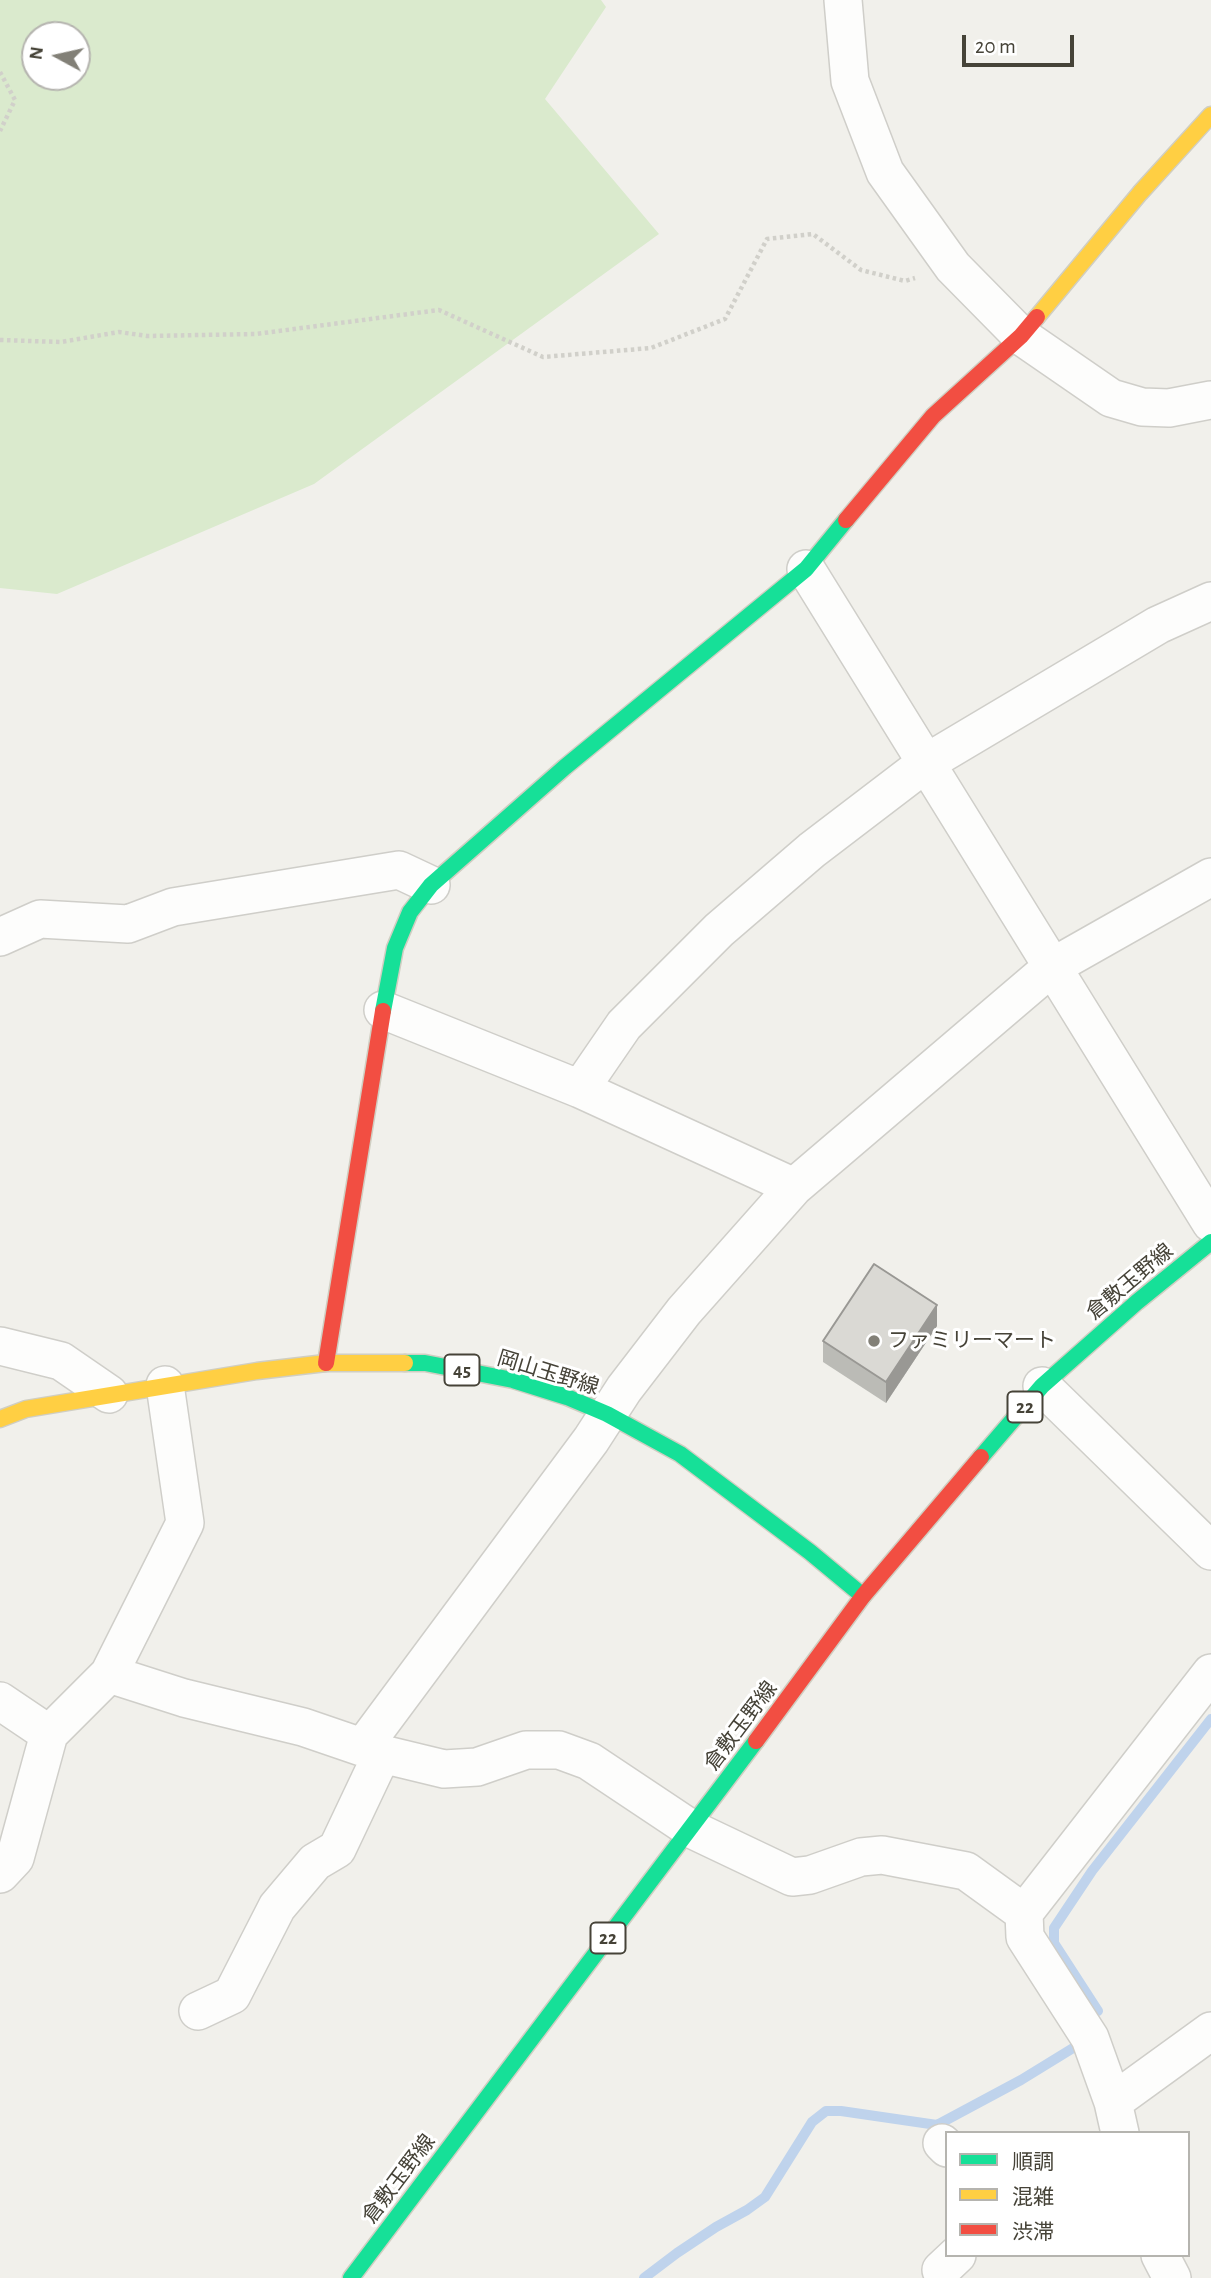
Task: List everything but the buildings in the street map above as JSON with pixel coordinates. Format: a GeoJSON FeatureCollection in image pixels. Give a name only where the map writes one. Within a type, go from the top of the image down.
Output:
{"type":"FeatureCollection","features":[{"type":"Feature","properties":{"kind":"main road"},"geometry":{"type":"LineString","coordinates":[[326,1363],[383,1010],[395,948],[410,912],[431,885],[565,767],[806,569],[933,416],[1021,336],[1140,194],[1211,116]]}},
{"type":"Feature","properties":{"kind":"main road","name":"倉敷玉野線"},"geometry":{"type":"LineString","coordinates":[[351,2278],[691,1829],[863,1596],[1042,1386],[1137,1302],[1211,1242]]}},
{"type":"Feature","properties":{"kind":"main road","name":"岡山玉野線"},"geometry":{"type":"LineString","coordinates":[[0,1419],[26,1409],[109,1394],[326,1363],[425,1363],[513,1380],[567,1397],[607,1414],[680,1454],[810,1552],[863,1596]]}},
{"type":"Feature","properties":{"kind":"street"},"geometry":{"type":"LineString","coordinates":[[843,0],[850,81],[885,172],[953,267],[1021,336],[1111,398],[1142,407],[1169,408],[1211,400]]}},
{"type":"Feature","properties":{"kind":"street"},"geometry":{"type":"LineString","coordinates":[[806,569],[1211,1223]]}},
{"type":"Feature","properties":{"kind":"street"},"geometry":{"type":"LineString","coordinates":[[580,1088],[624,1025],[719,930],[812,850],[926,763],[1158,625],[1211,601]]}},
{"type":"Feature","properties":{"kind":"street"},"geometry":{"type":"LineString","coordinates":[[0,937],[40,919],[128,925],[173,907],[399,870],[431,885]]}},
{"type":"Feature","properties":{"kind":"street"},"geometry":{"type":"LineString","coordinates":[[198,2011],[232,1995],[277,1907],[316,1862],[337,1849],[373,1751],[607,1414],[684,1311],[794,1187],[1052,967],[1211,877]]}},
{"type":"Feature","properties":{"kind":"street"},"geometry":{"type":"LineString","coordinates":[[383,1010],[580,1088],[794,1187]]}},
{"type":"Feature","properties":{"kind":"street"},"geometry":{"type":"LineString","coordinates":[[0,1346],[61,1361],[109,1394]]}},
{"type":"Feature","properties":{"kind":"street"},"geometry":{"type":"LineString","coordinates":[[0,1874],[15,1858],[49,1734],[109,1674],[186,1523],[165,1385]]}},
{"type":"Feature","properties":{"kind":"street"},"geometry":{"type":"LineString","coordinates":[[1042,1386],[1211,1551]]}},
{"type":"Feature","properties":{"kind":"street"},"geometry":{"type":"LineString","coordinates":[[1211,1673],[1024,1913],[1025,1937],[1090,2038],[1116,2117],[1211,2031]]}},
{"type":"Feature","properties":{"kind":"street"},"geometry":{"type":"LineString","coordinates":[[109,1674],[184,1698],[303,1727],[373,1751],[444,1769],[477,1767],[526,1749],[559,1750],[589,1761],[691,1829],[792,1877],[810,1875],[861,1857],[882,1855],[966,1871],[1024,1913]]}},
{"type":"Feature","properties":{"kind":"street"},"geometry":{"type":"LineString","coordinates":[[0,1701],[49,1734]]}},
{"type":"Feature","properties":{"kind":"street"},"geometry":{"type":"LineString","coordinates":[[1161,2257],[1172,2278]]}},
{"type":"Feature","properties":{"kind":"path"},"geometry":{"type":"LineString","coordinates":[[0,72],[15,100],[0,131]]}},
{"type":"Feature","properties":{"kind":"path"},"geometry":{"type":"LineString","coordinates":[[0,340],[61,342],[119,332],[146,336],[256,334],[439,310],[543,357],[651,348],[725,319],[767,239],[813,234],[861,270],[905,281],[953,267]]}},
{"type":"Feature","properties":{"kind":"green space"},"geometry":{"type":"Polygon","coordinates":[[[0,0],[601,0],[606,7],[545,99],[659,234],[314,484],[57,594],[0,588],[0,0]]]}},
{"type":"Feature","properties":{"kind":"waterway"},"geometry":{"type":"LineString","coordinates":[[1098,2011],[1054,1943],[1054,1928],[1092,1871],[1211,1719]]}},
{"type":"Feature","properties":{"kind":"waterway"},"geometry":{"type":"LineString","coordinates":[[644,2278],[677,2253],[765,2197],[812,2122],[826,2111],[937,2125],[1021,2080],[1078,2045]]}},
{"type":"Feature","properties":{"kind":"traffic: fast"},"geometry":{"type":"LineString","coordinates":[[383,1011],[395,948],[410,912],[431,885],[565,767],[806,569],[846,520]]}},
{"type":"Feature","properties":{"kind":"traffic: fast"},"geometry":{"type":"LineString","coordinates":[[981,1457],[1042,1386],[1137,1302],[1211,1242]]}},
{"type":"Feature","properties":{"kind":"traffic: fast"},"geometry":{"type":"LineString","coordinates":[[405,1363],[425,1363],[513,1380],[567,1397],[607,1414],[680,1454],[810,1552],[863,1596]]}},
{"type":"Feature","properties":{"kind":"traffic: fast"},"geometry":{"type":"LineString","coordinates":[[351,2278],[756,1741]]}},
{"type":"Feature","properties":{"kind":"traffic: slow"},"geometry":{"type":"LineString","coordinates":[[1037,317],[1140,193],[1211,115]]}},
{"type":"Feature","properties":{"kind":"traffic: slow"},"geometry":{"type":"LineString","coordinates":[[0,1419],[26,1409],[257,1371],[326,1363],[405,1363]]}},
{"type":"Feature","properties":{"kind":"traffic: jam"},"geometry":{"type":"LineString","coordinates":[[846,520],[933,416],[1021,336],[1037,317]]}},
{"type":"Feature","properties":{"kind":"traffic: jam"},"geometry":{"type":"LineString","coordinates":[[326,1363],[383,1011]]}},
{"type":"Feature","properties":{"kind":"traffic: jam"},"geometry":{"type":"LineString","coordinates":[[756,1741],[863,1596],[981,1457]]}},
{"type":"Feature","properties":{"kind":"place","name":"ファミリーマート"},"geometry":{"type":"Point","coordinates":[874,1341]}}]}
